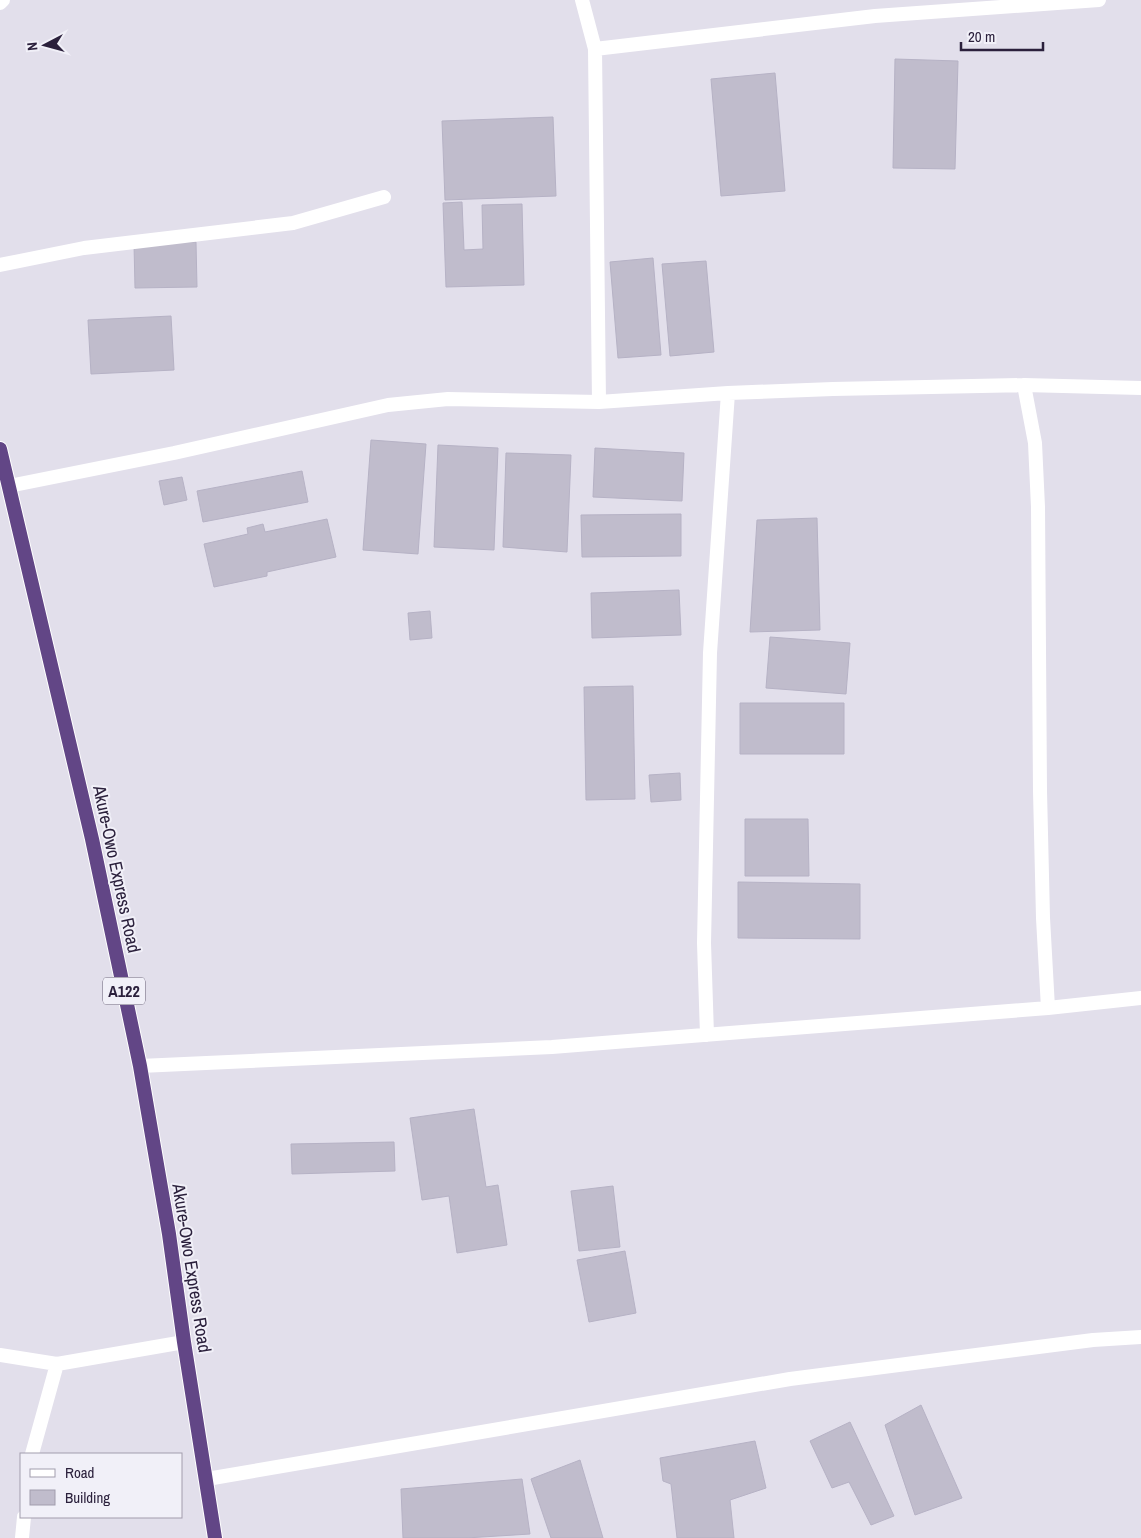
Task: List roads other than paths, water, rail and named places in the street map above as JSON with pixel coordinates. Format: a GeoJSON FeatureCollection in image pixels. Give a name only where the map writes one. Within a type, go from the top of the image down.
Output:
{"type":"FeatureCollection","features":[{"type":"Feature","properties":{"kind":"highway","name":"Akure-Owo Express Road"},"geometry":{"type":"LineString","coordinates":[[0,450],[92,839],[140,1066],[169,1234],[215,1538]]}},
{"type":"Feature","properties":{"kind":"street"},"geometry":{"type":"LineString","coordinates":[[582,0],[595,49],[599,402]]}},
{"type":"Feature","properties":{"kind":"street"},"geometry":{"type":"LineString","coordinates":[[595,49],[875,16],[1099,0]]}},
{"type":"Feature","properties":{"kind":"street"},"geometry":{"type":"LineString","coordinates":[[0,265],[84,248],[293,224],[384,196]]}},
{"type":"Feature","properties":{"kind":"street"},"geometry":{"type":"LineString","coordinates":[[9,486],[174,453],[388,405],[448,399],[599,402],[728,393],[1024,385],[1141,388]]}},
{"type":"Feature","properties":{"kind":"street"},"geometry":{"type":"LineString","coordinates":[[1024,385],[1035,443],[1038,507],[1043,918],[1048,1008]]}},
{"type":"Feature","properties":{"kind":"street"},"geometry":{"type":"LineString","coordinates":[[708,1035],[704,943],[710,653],[728,393]]}},
{"type":"Feature","properties":{"kind":"street"},"geometry":{"type":"LineString","coordinates":[[140,1066],[552,1047],[1048,1008],[1141,998]]}},
{"type":"Feature","properties":{"kind":"street"},"geometry":{"type":"LineString","coordinates":[[207,1480],[790,1379],[1093,1340],[1141,1337]]}},
{"type":"Feature","properties":{"kind":"street"},"geometry":{"type":"LineString","coordinates":[[4,1356],[57,1364],[184,1342]]}},
{"type":"Feature","properties":{"kind":"street"},"geometry":{"type":"LineString","coordinates":[[32,1453],[57,1364]]}},
{"type":"Feature","properties":{"kind":"street"},"geometry":{"type":"LineString","coordinates":[[22,1538],[24,1518]]}}]}
